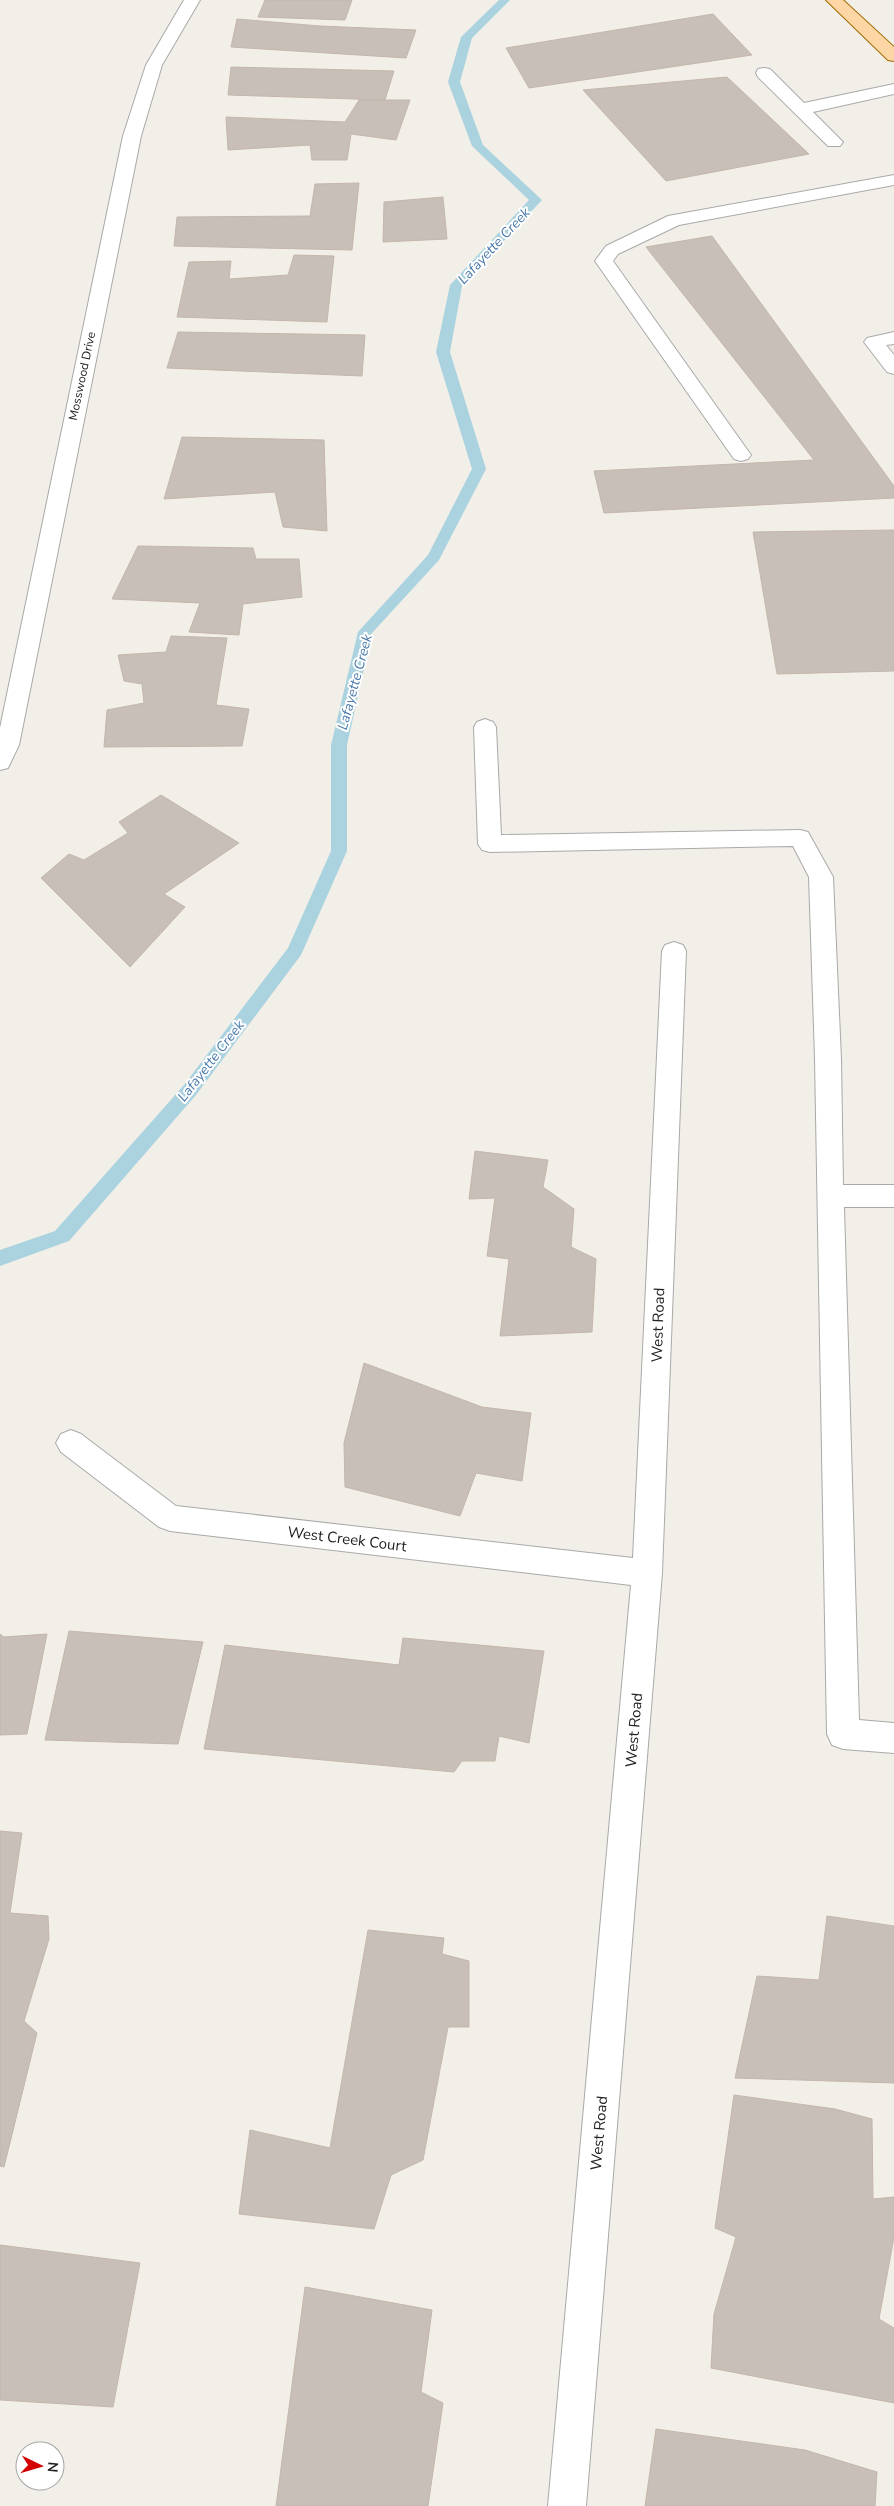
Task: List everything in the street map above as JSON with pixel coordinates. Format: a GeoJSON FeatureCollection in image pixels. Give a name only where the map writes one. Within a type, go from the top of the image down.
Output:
{"type":"FeatureCollection","features":[{"type":"Feature","properties":{"kind":"main road"},"geometry":{"type":"LineString","coordinates":[[834,0],[894,56]]}},
{"type":"Feature","properties":{"kind":"street","name":"Mosswood Drive"},"geometry":{"type":"LineString","coordinates":[[0,762],[8,745],[47,545],[132,136],[154,65],[192,0]]}},
{"type":"Feature","properties":{"kind":"street"},"geometry":{"type":"LineString","coordinates":[[764,73],[834,142]]}},
{"type":"Feature","properties":{"kind":"street"},"geometry":{"type":"LineString","coordinates":[[801,109],[894,89]]}},
{"type":"Feature","properties":{"kind":"street"},"geometry":{"type":"LineString","coordinates":[[741,455],[604,261],[612,250],[674,220],[894,180]]}},
{"type":"Feature","properties":{"kind":"street"},"geometry":{"type":"LineString","coordinates":[[894,338],[874,342],[894,368]]}},
{"type":"Feature","properties":{"kind":"street"},"geometry":{"type":"LineString","coordinates":[[485,727],[490,844],[800,838],[821,877],[828,1059],[843,1734],[894,1738]]}},
{"type":"Feature","properties":{"kind":"street","name":"West Road"},"geometry":{"type":"LineString","coordinates":[[567,2506],[647,1574],[674,951]]}},
{"type":"Feature","properties":{"kind":"street"},"geometry":{"type":"LineString","coordinates":[[830,1196],[894,1196]]}},
{"type":"Feature","properties":{"kind":"street","name":"West Creek Court"},"geometry":{"type":"LineString","coordinates":[[71,1443],[170,1518],[647,1574]]}},
{"type":"Feature","properties":{"kind":"building"},"geometry":{"type":"Polygon","coordinates":[[[265,0],[352,0],[345,20],[258,17],[265,0]]]}},
{"type":"Feature","properties":{"kind":"building"},"geometry":{"type":"Polygon","coordinates":[[[713,14],[752,55],[529,88],[506,48],[713,14]]]}},
{"type":"Feature","properties":{"kind":"building"},"geometry":{"type":"Polygon","coordinates":[[[237,19],[320,26],[416,30],[406,58],[231,47],[237,19]]]}},
{"type":"Feature","properties":{"kind":"building"},"geometry":{"type":"Polygon","coordinates":[[[231,67],[394,71],[385,100],[228,95],[231,67]]]}},
{"type":"Feature","properties":{"kind":"building"},"geometry":{"type":"Polygon","coordinates":[[[727,77],[809,154],[666,181],[583,90],[727,77]]]}},
{"type":"Feature","properties":{"kind":"building"},"geometry":{"type":"Polygon","coordinates":[[[359,100],[410,100],[396,140],[351,134],[347,160],[312,160],[310,145],[228,150],[226,117],[345,122],[359,100]]]}},
{"type":"Feature","properties":{"kind":"building"},"geometry":{"type":"Polygon","coordinates":[[[359,183],[352,250],[174,246],[177,217],[310,216],[315,184],[359,183]]]}},
{"type":"Feature","properties":{"kind":"building"},"geometry":{"type":"Polygon","coordinates":[[[443,197],[447,239],[383,242],[384,202],[443,197]]]}},
{"type":"Feature","properties":{"kind":"building"},"geometry":{"type":"Polygon","coordinates":[[[712,236],[894,486],[894,498],[604,513],[594,471],[814,460],[646,247],[712,236]]]}},
{"type":"Feature","properties":{"kind":"building"},"geometry":{"type":"Polygon","coordinates":[[[294,255],[334,256],[327,322],[177,317],[189,262],[231,261],[229,279],[288,275],[294,255]]]}},
{"type":"Feature","properties":{"kind":"building"},"geometry":{"type":"Polygon","coordinates":[[[178,332],[365,335],[362,376],[167,368],[178,332]]]}},
{"type":"Feature","properties":{"kind":"building"},"geometry":{"type":"Polygon","coordinates":[[[182,437],[324,440],[327,531],[283,527],[275,492],[164,499],[182,437]]]}},
{"type":"Feature","properties":{"kind":"building"},"geometry":{"type":"Polygon","coordinates":[[[894,530],[894,671],[777,674],[753,532],[894,530]]]}},
{"type":"Feature","properties":{"kind":"building"},"geometry":{"type":"Polygon","coordinates":[[[138,546],[253,548],[256,559],[299,559],[302,597],[243,604],[239,635],[189,632],[200,603],[112,599],[138,546]]]}},
{"type":"Feature","properties":{"kind":"building"},"geometry":{"type":"Polygon","coordinates":[[[171,636],[227,638],[216,705],[249,709],[242,746],[104,747],[107,710],[144,703],[142,684],[124,681],[118,655],[166,652],[171,636]]]}},
{"type":"Feature","properties":{"kind":"building"},"geometry":{"type":"Polygon","coordinates":[[[161,795],[239,843],[164,894],[185,907],[130,967],[41,878],[69,854],[84,860],[128,833],[119,822],[161,795]]]}},
{"type":"Feature","properties":{"kind":"building"},"geometry":{"type":"Polygon","coordinates":[[[475,1151],[548,1160],[543,1187],[574,1209],[571,1247],[596,1259],[592,1332],[500,1336],[509,1259],[487,1256],[495,1198],[469,1199],[475,1151]]]}},
{"type":"Feature","properties":{"kind":"building"},"geometry":{"type":"Polygon","coordinates":[[[364,1363],[482,1407],[531,1413],[522,1481],[476,1473],[460,1516],[345,1487],[344,1443],[364,1363]]]}},
{"type":"Feature","properties":{"kind":"building"},"geometry":{"type":"Polygon","coordinates":[[[69,1631],[203,1642],[178,1744],[45,1740],[69,1631]]]}},
{"type":"Feature","properties":{"kind":"building"},"geometry":{"type":"Polygon","coordinates":[[[0,1634],[4,1637],[47,1634],[27,1734],[0,1735],[0,1634]]]}},
{"type":"Feature","properties":{"kind":"building"},"geometry":{"type":"Polygon","coordinates":[[[403,1638],[544,1651],[529,1743],[499,1736],[495,1761],[462,1761],[454,1772],[204,1749],[225,1645],[399,1665],[403,1638]]]}},
{"type":"Feature","properties":{"kind":"building"},"geometry":{"type":"Polygon","coordinates":[[[0,1831],[22,1833],[10,1913],[48,1916],[49,1939],[24,2021],[37,2033],[4,2167],[0,2166],[0,1831]]]}},
{"type":"Feature","properties":{"kind":"building"},"geometry":{"type":"Polygon","coordinates":[[[827,1916],[894,1926],[894,2083],[735,2078],[757,1976],[819,1980],[827,1916]]]}},
{"type":"Feature","properties":{"kind":"building"},"geometry":{"type":"Polygon","coordinates":[[[368,1930],[444,1938],[442,1954],[469,1961],[469,2027],[448,2027],[423,2160],[391,2175],[374,2229],[239,2214],[250,2130],[330,2148],[368,1930]]]}},
{"type":"Feature","properties":{"kind":"building"},"geometry":{"type":"Polygon","coordinates":[[[734,2095],[835,2109],[872,2119],[873,2199],[894,2197],[894,2237],[879,2319],[894,2328],[894,2403],[711,2368],[714,2314],[736,2237],[715,2228],[734,2095]]]}},
{"type":"Feature","properties":{"kind":"building"},"geometry":{"type":"Polygon","coordinates":[[[0,2245],[140,2263],[113,2407],[0,2400],[0,2245]]]}},
{"type":"Feature","properties":{"kind":"building"},"geometry":{"type":"Polygon","coordinates":[[[305,2287],[432,2310],[421,2392],[443,2403],[428,2506],[276,2506],[305,2287]]]}},
{"type":"Feature","properties":{"kind":"building"},"geometry":{"type":"Polygon","coordinates":[[[656,2429],[805,2450],[877,2472],[875,2506],[645,2506],[656,2429]]]}},
{"type":"Feature","properties":{"kind":"waterway","name":"Lafayette Creek"},"geometry":{"type":"LineString","coordinates":[[0,1258],[62,1236],[190,1090],[295,951],[339,851],[339,745],[365,632],[434,557],[479,469],[443,352],[456,285],[536,200],[478,146],[454,82],[467,37],[505,0]]}}]}
